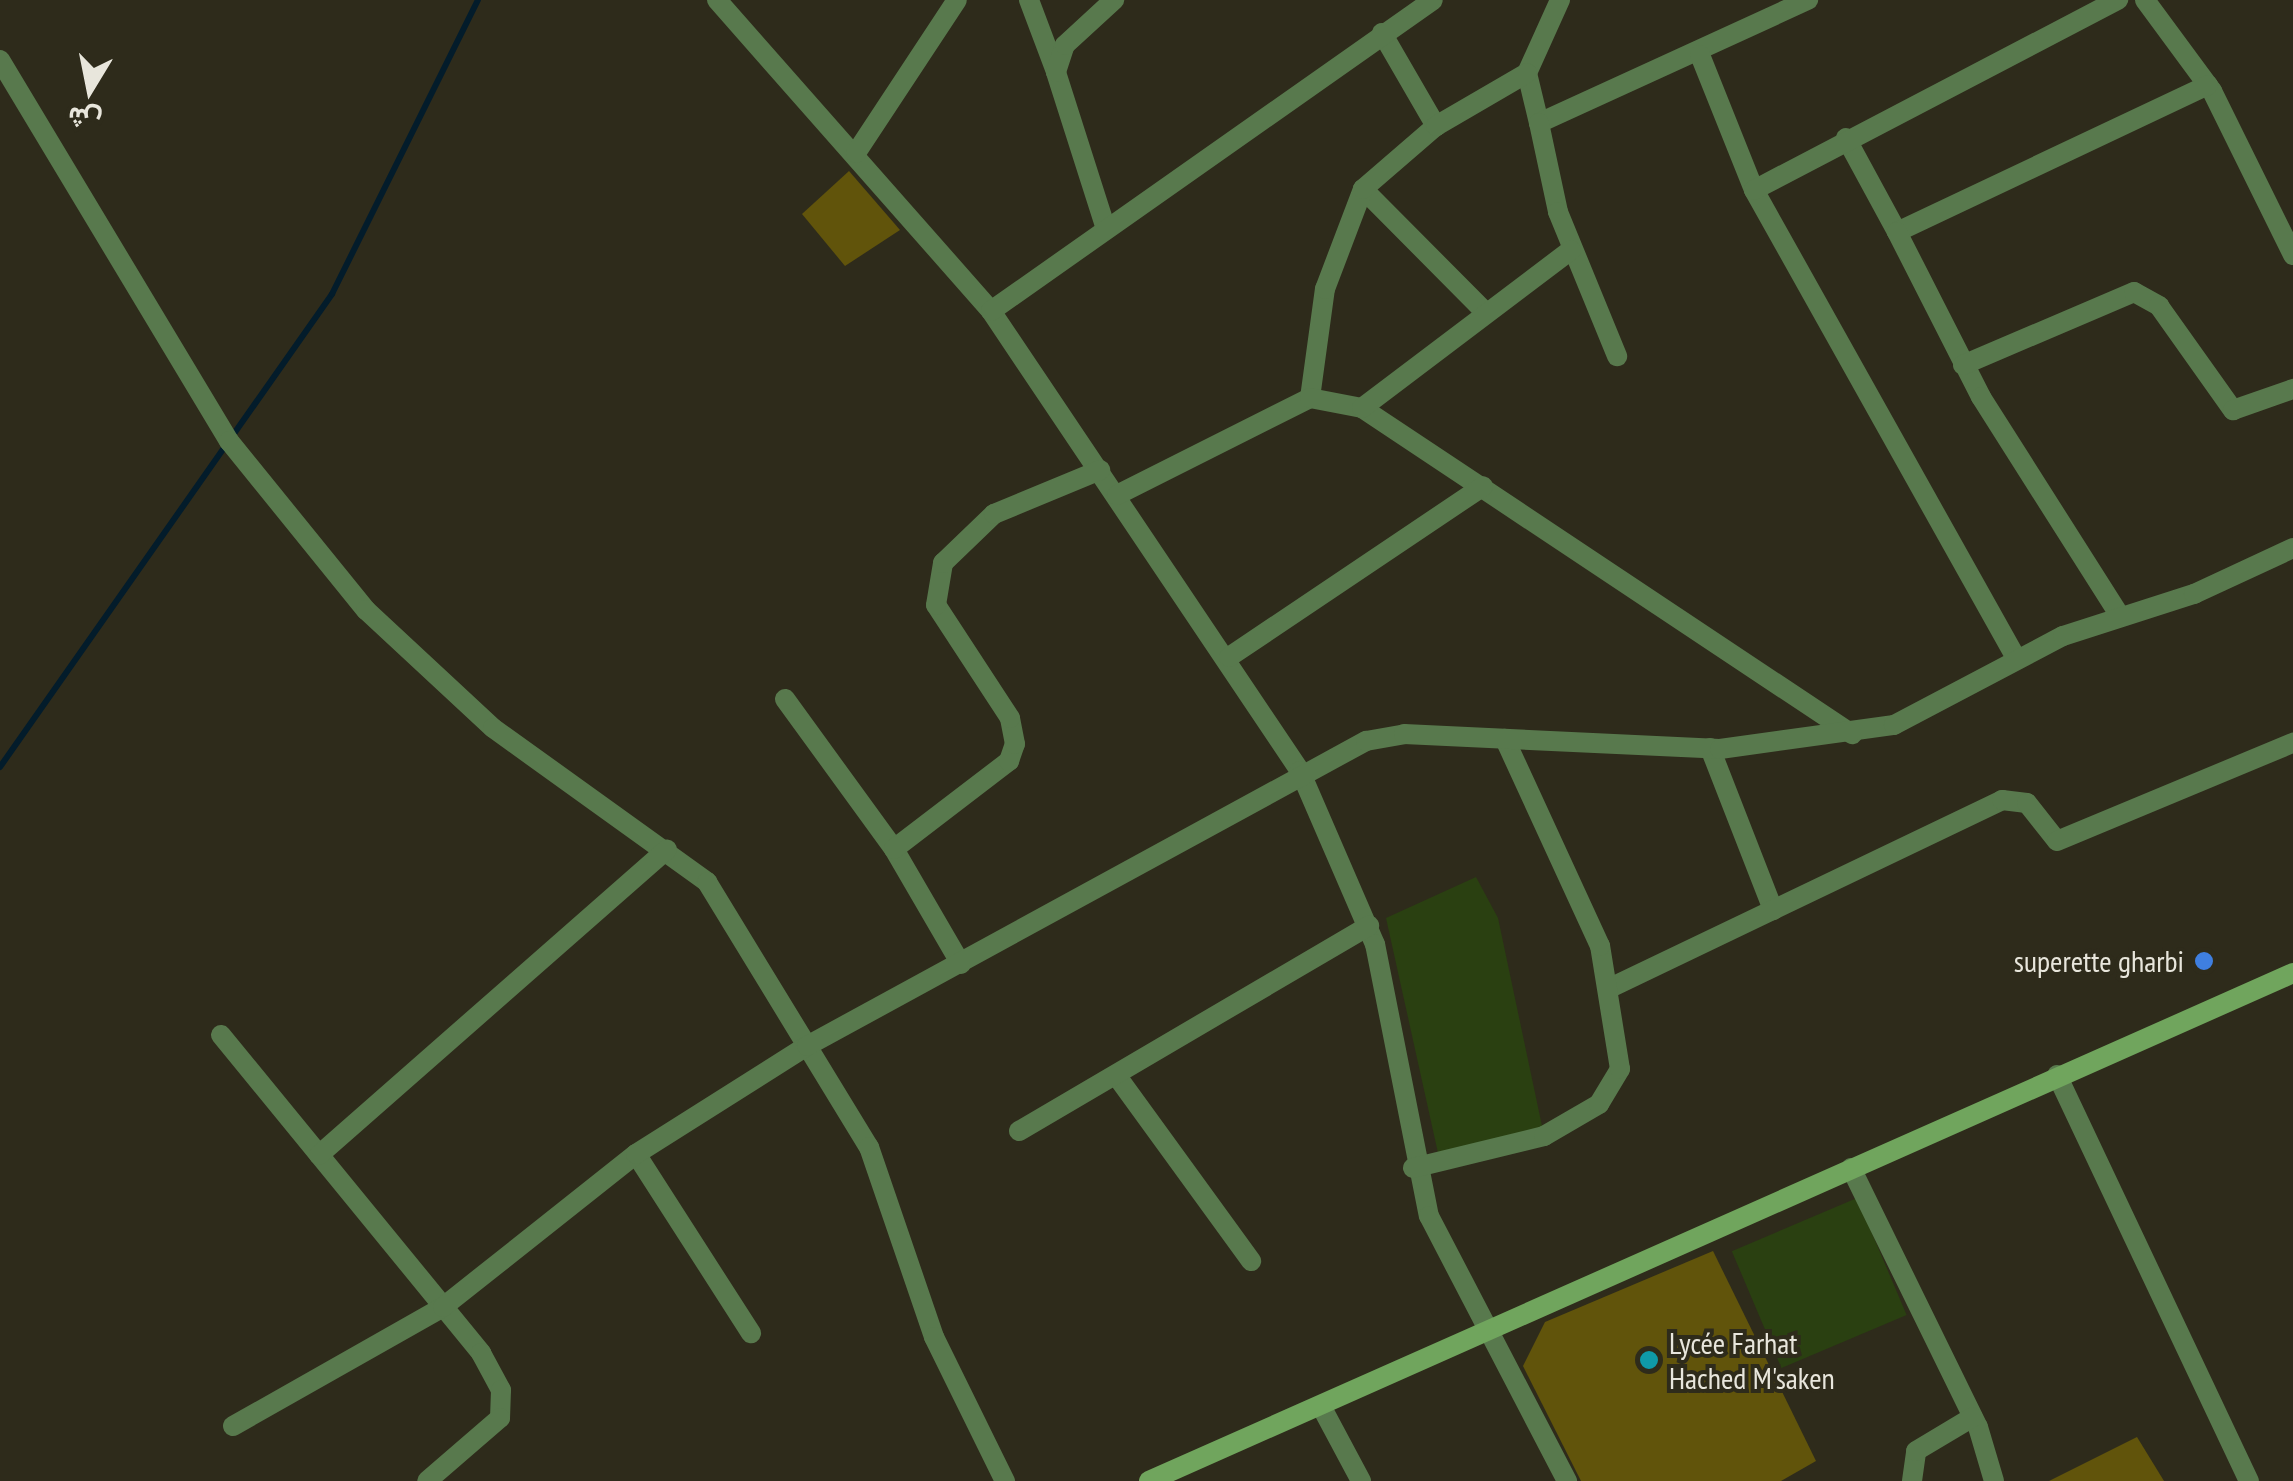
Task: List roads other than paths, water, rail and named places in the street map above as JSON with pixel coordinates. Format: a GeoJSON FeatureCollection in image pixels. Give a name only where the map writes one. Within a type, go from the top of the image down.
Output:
{"type":"FeatureCollection","features":[{"type":"Feature","properties":{"kind":"main road"},"geometry":{"type":"LineString","coordinates":[[1149,1481],[2293,973]]}},
{"type":"Feature","properties":{"kind":"street"},"geometry":{"type":"LineString","coordinates":[[717,0],[856,153],[991,311],[1229,657],[1300,771],[1368,926],[1413,1168],[1487,1333],[1567,1481]]}},
{"type":"Feature","properties":{"kind":"street"},"geometry":{"type":"LineString","coordinates":[[856,153],[956,0]]}},
{"type":"Feature","properties":{"kind":"street"},"geometry":{"type":"LineString","coordinates":[[1029,0],[1106,229]]}},
{"type":"Feature","properties":{"kind":"street"},"geometry":{"type":"LineString","coordinates":[[1056,72],[1065,44],[1114,0]]}},
{"type":"Feature","properties":{"kind":"street"},"geometry":{"type":"LineString","coordinates":[[991,311],[1433,0]]}},
{"type":"Feature","properties":{"kind":"street"},"geometry":{"type":"LineString","coordinates":[[1310,398],[1325,289],[1363,189],[1436,126],[1527,73],[1560,0]]}},
{"type":"Feature","properties":{"kind":"street"},"geometry":{"type":"LineString","coordinates":[[1539,124],[1700,55],[1808,0]]}},
{"type":"Feature","properties":{"kind":"street"},"geometry":{"type":"LineString","coordinates":[[1754,190],[1846,138],[2118,0]]}},
{"type":"Feature","properties":{"kind":"street"},"geometry":{"type":"LineString","coordinates":[[2145,0],[2208,84],[2293,255]]}},
{"type":"Feature","properties":{"kind":"street"},"geometry":{"type":"LineString","coordinates":[[1382,33],[1436,126]]}},
{"type":"Feature","properties":{"kind":"street"},"geometry":{"type":"LineString","coordinates":[[1700,55],[1754,190],[2016,658]]}},
{"type":"Feature","properties":{"kind":"street"},"geometry":{"type":"LineString","coordinates":[[0,60],[230,441],[342,581],[412,660],[493,728],[667,849],[707,882],[869,1146],[934,1337],[1006,1481]]}},
{"type":"Feature","properties":{"kind":"street"},"geometry":{"type":"LineString","coordinates":[[1527,73],[1571,250],[1617,356]]}},
{"type":"Feature","properties":{"kind":"street"},"geometry":{"type":"LineString","coordinates":[[1898,232],[2208,84]]}},
{"type":"Feature","properties":{"kind":"street"},"geometry":{"type":"LineString","coordinates":[[1846,138],[1898,232],[1963,365],[2118,614]]}},
{"type":"Feature","properties":{"kind":"street"},"geometry":{"type":"LineString","coordinates":[[1363,189],[1483,310]]}},
{"type":"Feature","properties":{"kind":"street"},"geometry":{"type":"LineString","coordinates":[[1362,408],[1483,310],[1571,250]]}},
{"type":"Feature","properties":{"kind":"street"},"geometry":{"type":"LineString","coordinates":[[1963,365],[2134,292],[2160,306],[2233,410],[2293,389]]}},
{"type":"Feature","properties":{"kind":"street"},"geometry":{"type":"LineString","coordinates":[[1118,495],[1176,458],[1310,398],[1362,408],[1852,734]]}},
{"type":"Feature","properties":{"kind":"street"},"geometry":{"type":"LineString","coordinates":[[894,849],[1009,761],[1015,744],[1010,718],[936,605],[943,563],[994,514],[1100,470]]}},
{"type":"Feature","properties":{"kind":"street"},"geometry":{"type":"LineString","coordinates":[[1229,657],[1483,486]]}},
{"type":"Feature","properties":{"kind":"street"},"geometry":{"type":"LineString","coordinates":[[233,1426],[443,1306],[636,1154],[807,1046],[961,964],[1300,771],[1389,734],[1710,748],[1852,734],[1914,718],[2016,658],[2118,614],[2194,594],[2293,548]]}},
{"type":"Feature","properties":{"kind":"street"},"geometry":{"type":"LineString","coordinates":[[785,699],[894,849],[961,964]]}},
{"type":"Feature","properties":{"kind":"street"},"geometry":{"type":"LineString","coordinates":[[1413,1168],[1515,1148],[1599,1104],[1620,1069],[1612,987],[1506,739]]}},
{"type":"Feature","properties":{"kind":"street"},"geometry":{"type":"LineString","coordinates":[[1612,987],[2002,800],[2027,804],[2057,841],[2293,743]]}},
{"type":"Feature","properties":{"kind":"street"},"geometry":{"type":"LineString","coordinates":[[1710,748],[1772,910]]}},
{"type":"Feature","properties":{"kind":"street"},"geometry":{"type":"LineString","coordinates":[[319,1155],[667,849]]}},
{"type":"Feature","properties":{"kind":"street"},"geometry":{"type":"LineString","coordinates":[[1019,1131],[1368,926]]}},
{"type":"Feature","properties":{"kind":"street"},"geometry":{"type":"LineString","coordinates":[[221,1034],[481,1353],[502,1404],[500,1418],[427,1481]]}},
{"type":"Feature","properties":{"kind":"street"},"geometry":{"type":"LineString","coordinates":[[1116,1075],[1251,1260]]}},
{"type":"Feature","properties":{"kind":"street"},"geometry":{"type":"LineString","coordinates":[[2057,1075],[2250,1481]]}},
{"type":"Feature","properties":{"kind":"street"},"geometry":{"type":"LineString","coordinates":[[636,1154],[752,1333]]}},
{"type":"Feature","properties":{"kind":"street"},"geometry":{"type":"LineString","coordinates":[[1852,1168],[1973,1417],[1994,1481]]}},
{"type":"Feature","properties":{"kind":"street"},"geometry":{"type":"LineString","coordinates":[[1321,1406],[1361,1481]]}},
{"type":"Feature","properties":{"kind":"street"},"geometry":{"type":"LineString","coordinates":[[1912,1481],[1916,1451],[1973,1417]]}},
{"type":"Feature","properties":{"kind":"waterway"},"geometry":{"type":"LineString","coordinates":[[0,767],[332,294],[478,0]]}},
{"type":"Feature","properties":{"kind":"place","name":"superette gharbi"},"geometry":{"type":"Point","coordinates":[2204,961]}},
{"type":"Feature","properties":{"kind":"place","name":"Lycée Farhat Hached M'saken"},"geometry":{"type":"Point","coordinates":[1649,1360]}}]}
